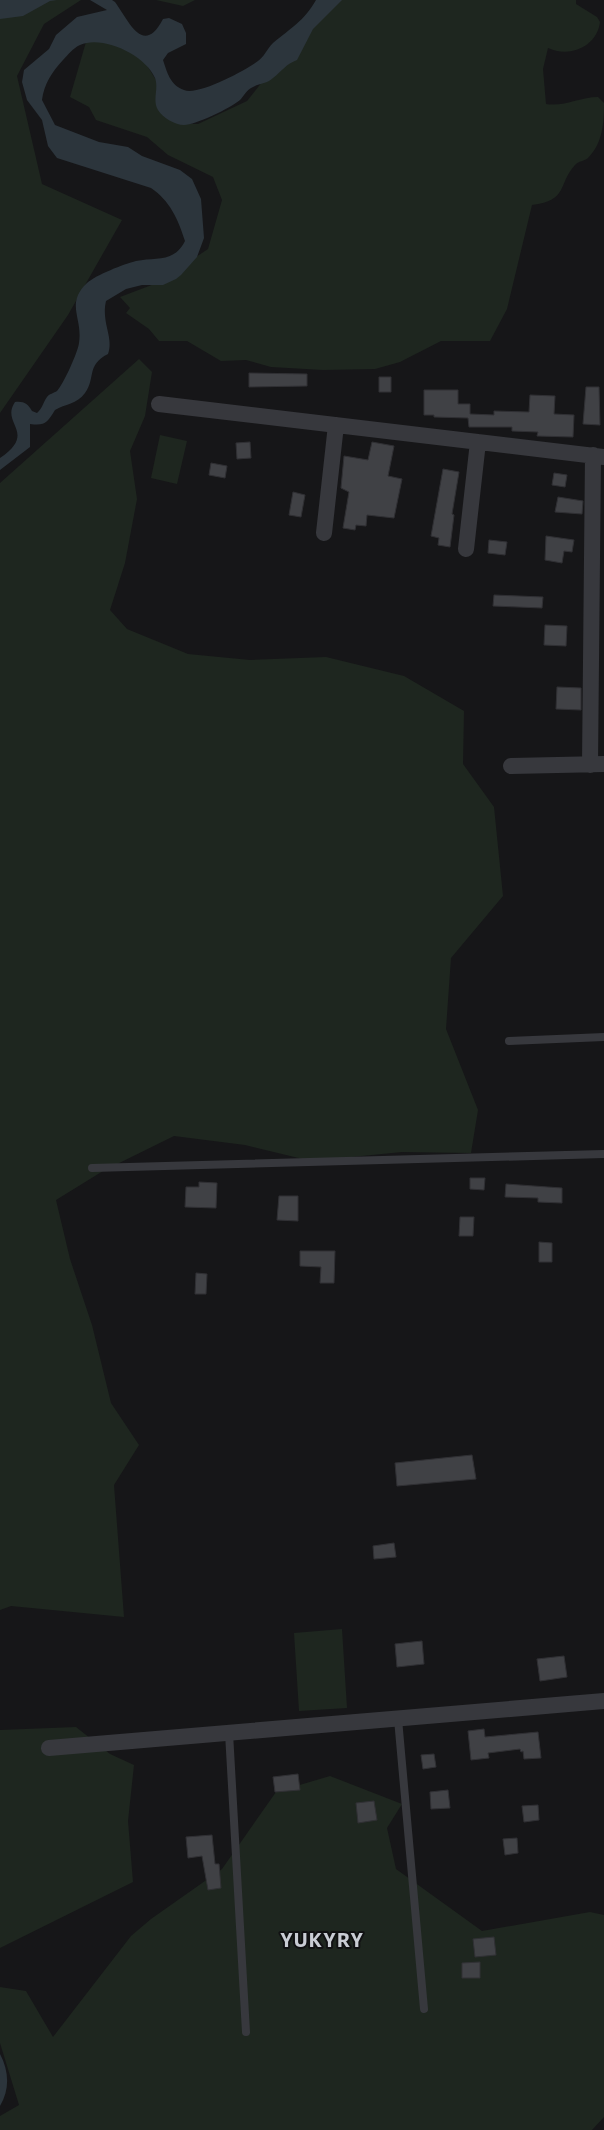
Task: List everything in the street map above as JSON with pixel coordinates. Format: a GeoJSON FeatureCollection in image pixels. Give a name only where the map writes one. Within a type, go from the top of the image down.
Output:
{"type":"FeatureCollection","features":[{"type":"Feature","properties":{"kind":"street"},"geometry":{"type":"LineString","coordinates":[[159,404],[599,456],[597,765],[511,766]]}},
{"type":"Feature","properties":{"kind":"street"},"geometry":{"type":"LineString","coordinates":[[324,533],[336,425]]}},
{"type":"Feature","properties":{"kind":"street"},"geometry":{"type":"LineString","coordinates":[[466,549],[478,442]]}},
{"type":"Feature","properties":{"kind":"street"},"geometry":{"type":"LineString","coordinates":[[49,1748],[604,1701]]}},
{"type":"Feature","properties":{"kind":"lane"},"geometry":{"type":"LineString","coordinates":[[509,1041],[604,1038]]}},
{"type":"Feature","properties":{"kind":"lane"},"geometry":{"type":"LineString","coordinates":[[92,1168],[604,1154]]}},
{"type":"Feature","properties":{"kind":"lane"},"geometry":{"type":"LineString","coordinates":[[398,1719],[424,2010]]}},
{"type":"Feature","properties":{"kind":"lane"},"geometry":{"type":"LineString","coordinates":[[229,1733],[246,2032]]}},
{"type":"Feature","properties":{"kind":"shaded area"},"geometry":{"type":"Polygon","coordinates":[[[0,0],[81,0],[44,24],[17,76],[42,184],[122,220],[68,315],[0,413],[0,0]]]}},
{"type":"Feature","properties":{"kind":"shaded area"},"geometry":{"type":"Polygon","coordinates":[[[0,0],[57,0],[50,1],[23,16],[0,19],[0,0]]]}},
{"type":"Feature","properties":{"kind":"shaded area"},"geometry":{"type":"Polygon","coordinates":[[[90,0],[112,0],[131,26],[143,35],[149,35],[156,30],[163,19],[169,18],[182,24],[186,33],[186,44],[168,53],[163,60],[175,85],[184,90],[191,91],[222,81],[258,61],[273,43],[302,19],[316,0],[342,0],[313,29],[297,60],[271,80],[251,88],[240,100],[229,107],[189,124],[181,125],[173,122],[160,113],[156,106],[155,78],[142,62],[122,49],[100,43],[80,45],[55,69],[49,78],[42,100],[55,125],[99,142],[128,147],[142,156],[180,170],[192,179],[201,199],[204,238],[197,257],[176,279],[163,285],[142,285],[126,289],[106,301],[105,316],[110,342],[108,354],[101,358],[94,367],[85,393],[75,402],[55,410],[45,423],[30,424],[30,447],[0,470],[0,458],[11,449],[16,441],[16,428],[12,416],[15,402],[25,404],[37,413],[48,396],[60,388],[70,368],[79,343],[80,334],[76,312],[77,298],[87,283],[103,273],[136,261],[170,256],[181,248],[185,241],[172,211],[158,193],[151,188],[57,158],[48,146],[42,120],[27,100],[22,82],[24,70],[49,49],[56,35],[77,17],[107,10],[90,0]]]}},
{"type":"Feature","properties":{"kind":"shaded area"},"geometry":{"type":"Polygon","coordinates":[[[156,0],[195,0],[183,6],[156,0]]]}},
{"type":"Feature","properties":{"kind":"shaded area"},"geometry":{"type":"Polygon","coordinates":[[[327,0],[576,0],[576,4],[597,17],[600,22],[598,31],[588,44],[573,51],[556,51],[548,48],[543,69],[546,104],[553,105],[598,97],[604,103],[604,110],[602,132],[597,146],[588,158],[575,165],[557,195],[544,203],[532,205],[507,309],[490,341],[441,341],[400,362],[375,369],[323,370],[271,367],[246,360],[221,361],[187,341],[159,341],[149,329],[126,313],[130,308],[120,297],[157,283],[208,249],[222,200],[213,177],[168,155],[147,137],[96,120],[89,107],[70,97],[88,35],[140,54],[183,124],[198,124],[247,101],[327,0]]]}},
{"type":"Feature","properties":{"kind":"shaded area"},"geometry":{"type":"Polygon","coordinates":[[[139,359],[152,372],[145,416],[130,451],[137,499],[125,563],[110,610],[127,629],[188,654],[250,660],[326,657],[404,676],[464,711],[463,764],[494,807],[503,896],[451,958],[446,1029],[478,1110],[471,1153],[402,1152],[311,1161],[245,1145],[174,1136],[103,1171],[56,1200],[70,1259],[92,1325],[111,1403],[139,1445],[114,1485],[124,1617],[11,1606],[0,1610],[0,483],[139,359]]]}},
{"type":"Feature","properties":{"kind":"shaded area"},"geometry":{"type":"Polygon","coordinates":[[[160,435],[187,441],[177,484],[151,478],[160,435]]]}},
{"type":"Feature","properties":{"kind":"shaded area"},"geometry":{"type":"Polygon","coordinates":[[[342,1629],[347,1708],[299,1711],[294,1633],[342,1629]]]}},
{"type":"Feature","properties":{"kind":"shaded area"},"geometry":{"type":"Polygon","coordinates":[[[76,1727],[110,1754],[134,1765],[128,1821],[133,1882],[0,1948],[0,1730],[76,1727]]]}},
{"type":"Feature","properties":{"kind":"shaded area"},"geometry":{"type":"Polygon","coordinates":[[[330,1776],[402,1804],[387,1828],[396,1869],[482,1931],[590,1912],[604,1915],[604,2117],[592,2130],[0,2130],[0,2116],[19,2105],[0,2043],[0,1987],[26,1991],[53,2037],[131,1936],[151,1919],[222,1869],[276,1792],[330,1776]]]}},
{"type":"Feature","properties":{"kind":"shaded area"},"geometry":{"type":"Polygon","coordinates":[[[0,2054],[7,2073],[7,2087],[0,2106],[0,2054]]]}},
{"type":"Feature","properties":{"kind":"building"},"geometry":{"type":"Polygon","coordinates":[[[249,373],[307,374],[307,386],[249,387],[249,373]]]}},
{"type":"Feature","properties":{"kind":"building"},"geometry":{"type":"Polygon","coordinates":[[[379,377],[391,377],[391,392],[379,392],[379,377]]]}},
{"type":"Feature","properties":{"kind":"building"},"geometry":{"type":"Polygon","coordinates":[[[586,387],[599,387],[600,425],[583,424],[586,387]]]}},
{"type":"Feature","properties":{"kind":"building"},"geometry":{"type":"Polygon","coordinates":[[[424,390],[458,390],[458,404],[470,404],[470,414],[494,415],[494,411],[529,412],[530,395],[555,396],[554,414],[574,415],[573,437],[537,436],[538,432],[512,431],[512,427],[469,427],[468,418],[424,415],[424,390]]]}},
{"type":"Feature","properties":{"kind":"building"},"geometry":{"type":"Polygon","coordinates":[[[250,442],[251,458],[237,459],[236,443],[250,442]]]}},
{"type":"Feature","properties":{"kind":"building"},"geometry":{"type":"Polygon","coordinates":[[[372,442],[394,446],[388,476],[402,479],[394,518],[367,515],[366,526],[356,525],[355,530],[343,528],[349,492],[341,488],[344,456],[368,460],[372,442]]]}},
{"type":"Feature","properties":{"kind":"building"},"geometry":{"type":"Polygon","coordinates":[[[211,463],[227,466],[225,478],[209,475],[211,463]]]}},
{"type":"Feature","properties":{"kind":"building"},"geometry":{"type":"Polygon","coordinates":[[[443,469],[459,472],[452,514],[454,515],[450,547],[438,545],[439,538],[431,536],[443,469]]]}},
{"type":"Feature","properties":{"kind":"building"},"geometry":{"type":"Polygon","coordinates":[[[554,473],[567,475],[565,487],[552,485],[554,473]]]}},
{"type":"Feature","properties":{"kind":"building"},"geometry":{"type":"Polygon","coordinates":[[[293,492],[305,495],[301,517],[289,515],[293,492]]]}},
{"type":"Feature","properties":{"kind":"building"},"geometry":{"type":"Polygon","coordinates":[[[558,497],[583,501],[582,514],[555,512],[558,497]]]}},
{"type":"Feature","properties":{"kind":"building"},"geometry":{"type":"Polygon","coordinates":[[[546,536],[574,540],[572,552],[564,551],[562,563],[545,560],[546,536]]]}},
{"type":"Feature","properties":{"kind":"building"},"geometry":{"type":"Polygon","coordinates":[[[489,540],[507,542],[505,555],[488,553],[489,540]]]}},
{"type":"Feature","properties":{"kind":"building"},"geometry":{"type":"Polygon","coordinates":[[[494,595],[543,597],[542,608],[493,606],[494,595]]]}},
{"type":"Feature","properties":{"kind":"building"},"geometry":{"type":"Polygon","coordinates":[[[545,625],[567,626],[566,646],[544,645],[545,625]]]}},
{"type":"Feature","properties":{"kind":"building"},"geometry":{"type":"Polygon","coordinates":[[[557,687],[581,688],[581,710],[556,709],[557,687]]]}},
{"type":"Feature","properties":{"kind":"building"},"geometry":{"type":"Polygon","coordinates":[[[470,1178],[485,1178],[484,1190],[470,1189],[470,1178]]]}},
{"type":"Feature","properties":{"kind":"building"},"geometry":{"type":"Polygon","coordinates":[[[199,1182],[217,1183],[216,1208],[185,1207],[186,1187],[199,1187],[199,1182]]]}},
{"type":"Feature","properties":{"kind":"building"},"geometry":{"type":"Polygon","coordinates":[[[506,1184],[562,1188],[562,1203],[538,1202],[538,1198],[505,1197],[506,1184]]]}},
{"type":"Feature","properties":{"kind":"building"},"geometry":{"type":"Polygon","coordinates":[[[279,1196],[298,1196],[298,1221],[277,1220],[279,1196]]]}},
{"type":"Feature","properties":{"kind":"building"},"geometry":{"type":"Polygon","coordinates":[[[460,1217],[474,1217],[473,1236],[459,1236],[460,1217]]]}},
{"type":"Feature","properties":{"kind":"building"},"geometry":{"type":"Polygon","coordinates":[[[539,1242],[552,1243],[552,1262],[539,1262],[539,1242]]]}},
{"type":"Feature","properties":{"kind":"building"},"geometry":{"type":"Polygon","coordinates":[[[300,1251],[335,1251],[334,1283],[320,1283],[321,1267],[300,1266],[300,1251]]]}},
{"type":"Feature","properties":{"kind":"building"},"geometry":{"type":"Polygon","coordinates":[[[196,1273],[207,1274],[206,1294],[195,1294],[196,1273]]]}},
{"type":"Feature","properties":{"kind":"building"},"geometry":{"type":"Polygon","coordinates":[[[472,1455],[476,1479],[397,1486],[395,1463],[472,1455]]]}},
{"type":"Feature","properties":{"kind":"building"},"geometry":{"type":"Polygon","coordinates":[[[394,1543],[396,1557],[374,1559],[373,1546],[394,1543]]]}},
{"type":"Feature","properties":{"kind":"building"},"geometry":{"type":"Polygon","coordinates":[[[422,1641],[424,1664],[397,1667],[395,1644],[422,1641]]]}},
{"type":"Feature","properties":{"kind":"building"},"geometry":{"type":"Polygon","coordinates":[[[564,1656],[567,1677],[540,1681],[537,1659],[564,1656]]]}},
{"type":"Feature","properties":{"kind":"building"},"geometry":{"type":"Polygon","coordinates":[[[484,1729],[485,1737],[538,1732],[541,1758],[524,1759],[523,1751],[521,1752],[520,1749],[488,1753],[489,1758],[471,1760],[468,1731],[484,1729]]]}},
{"type":"Feature","properties":{"kind":"building"},"geometry":{"type":"Polygon","coordinates":[[[434,1754],[436,1767],[423,1769],[421,1755],[434,1754]]]}},
{"type":"Feature","properties":{"kind":"building"},"geometry":{"type":"Polygon","coordinates":[[[298,1774],[300,1790],[275,1792],[273,1777],[298,1774]]]}},
{"type":"Feature","properties":{"kind":"building"},"geometry":{"type":"Polygon","coordinates":[[[448,1790],[450,1808],[431,1809],[430,1792],[448,1790]]]}},
{"type":"Feature","properties":{"kind":"building"},"geometry":{"type":"Polygon","coordinates":[[[374,1801],[377,1820],[358,1823],[356,1803],[374,1801]]]}},
{"type":"Feature","properties":{"kind":"building"},"geometry":{"type":"Polygon","coordinates":[[[538,1805],[539,1820],[524,1822],[522,1806],[538,1805]]]}},
{"type":"Feature","properties":{"kind":"building"},"geometry":{"type":"Polygon","coordinates":[[[212,1835],[215,1864],[219,1864],[221,1888],[208,1890],[202,1856],[188,1858],[186,1837],[212,1835]]]}},
{"type":"Feature","properties":{"kind":"building"},"geometry":{"type":"Polygon","coordinates":[[[517,1838],[518,1853],[505,1855],[503,1839],[517,1838]]]}},
{"type":"Feature","properties":{"kind":"building"},"geometry":{"type":"Polygon","coordinates":[[[494,1937],[496,1955],[475,1957],[473,1939],[494,1937]]]}},
{"type":"Feature","properties":{"kind":"building"},"geometry":{"type":"Polygon","coordinates":[[[480,1962],[480,1978],[462,1978],[462,1963],[480,1962]]]}},
{"type":"Feature","properties":{"kind":"district","name":"YUKYRY"},"geometry":{"type":"Point","coordinates":[322,1939]}}]}
